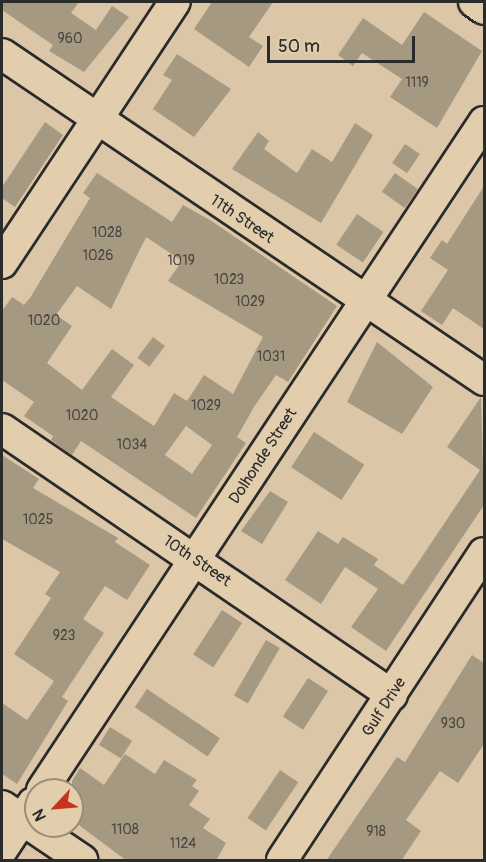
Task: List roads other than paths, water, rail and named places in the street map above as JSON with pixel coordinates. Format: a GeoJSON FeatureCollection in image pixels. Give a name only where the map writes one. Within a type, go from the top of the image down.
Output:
{"type":"FeatureCollection","features":[{"type":"Feature","properties":{"kind":"street"},"geometry":{"type":"LineString","coordinates":[[2,263],[175,2]]}},
{"type":"Feature","properties":{"kind":"street"},"geometry":{"type":"LineString","coordinates":[[474,2],[484,9]]}},
{"type":"Feature","properties":{"kind":"street","name":"11th Street"},"geometry":{"type":"LineString","coordinates":[[2,54],[364,302],[484,380]]}},
{"type":"Feature","properties":{"kind":"street","name":"Dolhonde Street"},"geometry":{"type":"LineString","coordinates":[[50,778],[484,122]]}},
{"type":"Feature","properties":{"kind":"street","name":"10th Street"},"geometry":{"type":"LineString","coordinates":[[2,429],[392,695]]}},
{"type":"Feature","properties":{"kind":"street","name":"Gulf Drive"},"geometry":{"type":"LineString","coordinates":[[282,861],[484,553]]}},
{"type":"Feature","properties":{"kind":"street"},"geometry":{"type":"LineString","coordinates":[[2,850],[20,808],[82,861]]}}]}
